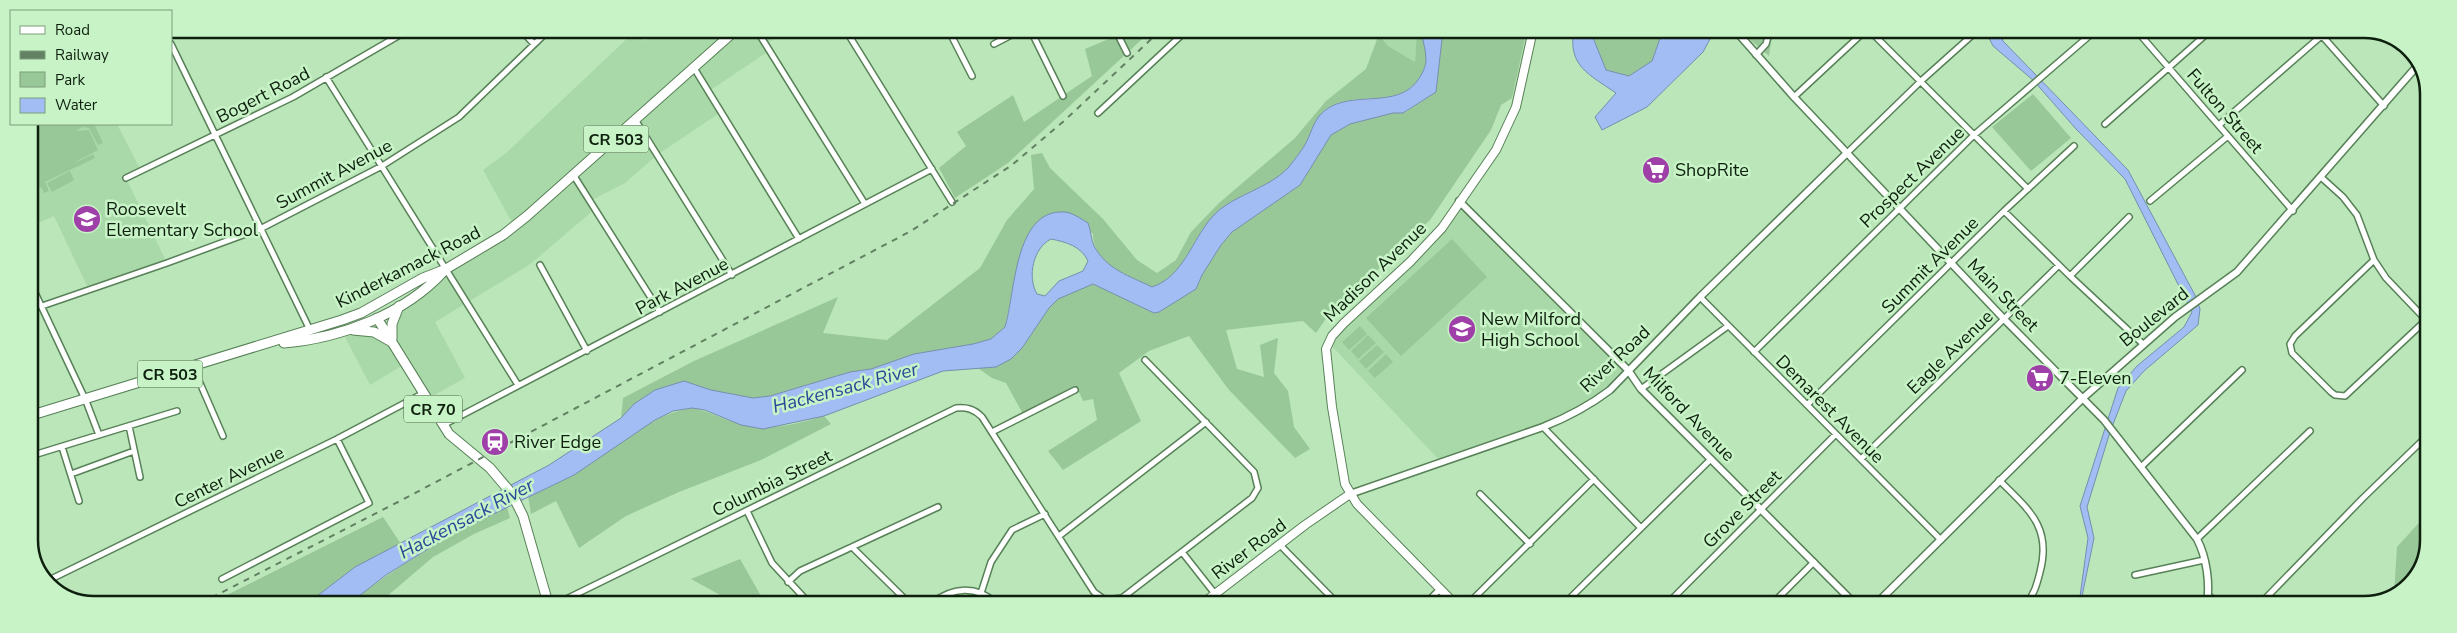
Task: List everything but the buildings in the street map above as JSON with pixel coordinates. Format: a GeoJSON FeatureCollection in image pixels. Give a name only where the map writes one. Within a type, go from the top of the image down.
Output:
{"type":"FeatureCollection","features":[{"type":"Feature","properties":{"kind":"main road","name":"Kinderkamack Road"},"geometry":{"type":"LineString","coordinates":[[38,414],[86,401],[310,331],[360,313],[423,278],[446,269],[503,235],[574,176],[727,38]]}},
{"type":"Feature","properties":{"kind":"main road","name":"Madison Avenue"},"geometry":{"type":"LineString","coordinates":[[1447,596],[1364,512],[1350,494],[1342,474],[1326,349],[1332,336],[1344,323],[1427,245],[1496,150],[1511,121],[1531,38]]}},
{"type":"Feature","properties":{"kind":"main road"},"geometry":{"type":"LineString","coordinates":[[269,344],[309,341],[348,330],[378,318],[434,282],[446,269]]}},
{"type":"Feature","properties":{"kind":"main road"},"geometry":{"type":"LineString","coordinates":[[393,344],[392,324],[399,306]]}},
{"type":"Feature","properties":{"kind":"main road","name":"CR 70"},"geometry":{"type":"LineString","coordinates":[[378,318],[443,425],[450,434],[490,468],[506,485],[518,504],[546,596]]}},
{"type":"Feature","properties":{"kind":"main road"},"geometry":{"type":"LineString","coordinates":[[348,330],[374,332],[393,344]]}},
{"type":"Feature","properties":{"kind":"main road"},"geometry":{"type":"LineString","coordinates":[[310,331],[326,335]]}},
{"type":"Feature","properties":{"kind":"main road","name":"River Road"},"geometry":{"type":"LineString","coordinates":[[1212,596],[1350,494]]}},
{"type":"Feature","properties":{"kind":"street","name":"Bogert Road"},"geometry":{"type":"LineString","coordinates":[[126,178],[293,97],[395,38]]}},
{"type":"Feature","properties":{"kind":"street"},"geometry":{"type":"LineString","coordinates":[[528,38],[534,44]]}},
{"type":"Feature","properties":{"kind":"street","name":"Summit Avenue"},"geometry":{"type":"LineString","coordinates":[[42,306],[262,228],[382,166],[459,117],[540,38]]}},
{"type":"Feature","properties":{"kind":"street"},"geometry":{"type":"LineString","coordinates":[[762,38],[865,204]]}},
{"type":"Feature","properties":{"kind":"street"},"geometry":{"type":"LineString","coordinates":[[851,38],[952,202]]}},
{"type":"Feature","properties":{"kind":"street"},"geometry":{"type":"LineString","coordinates":[[953,38],[972,76]]}},
{"type":"Feature","properties":{"kind":"street"},"geometry":{"type":"LineString","coordinates":[[994,44],[1006,38]]}},
{"type":"Feature","properties":{"kind":"street"},"geometry":{"type":"LineString","coordinates":[[1034,38],[1063,96]]}},
{"type":"Feature","properties":{"kind":"street"},"geometry":{"type":"LineString","coordinates":[[1120,38],[1127,53]]}},
{"type":"Feature","properties":{"kind":"street"},"geometry":{"type":"LineString","coordinates":[[1098,113],[1178,38]]}},
{"type":"Feature","properties":{"kind":"street","name":"Main Street"},"geometry":{"type":"LineString","coordinates":[[1742,38],[1794,97],[2004,319],[2104,420],[2197,539],[2204,560],[2208,595]]}},
{"type":"Feature","properties":{"kind":"street"},"geometry":{"type":"LineString","coordinates":[[1756,55],[1766,44],[1768,38]]}},
{"type":"Feature","properties":{"kind":"street"},"geometry":{"type":"LineString","coordinates":[[1794,97],[1859,38]]}},
{"type":"Feature","properties":{"kind":"street"},"geometry":{"type":"LineString","coordinates":[[1876,38],[2028,189]]}},
{"type":"Feature","properties":{"kind":"street","name":"River Road"},"geometry":{"type":"LineString","coordinates":[[1350,494],[1543,426],[1584,408],[1610,390],[1700,297],[1921,81],[1969,38]]}},
{"type":"Feature","properties":{"kind":"street","name":"Prospect Avenue"},"geometry":{"type":"LineString","coordinates":[[1754,352],[1974,135],[2087,38]]}},
{"type":"Feature","properties":{"kind":"street","name":"Fulton Street"},"geometry":{"type":"LineString","coordinates":[[2143,38],[2294,211]]}},
{"type":"Feature","properties":{"kind":"street"},"geometry":{"type":"LineString","coordinates":[[2106,124],[2202,38]]}},
{"type":"Feature","properties":{"kind":"street"},"geometry":{"type":"LineString","coordinates":[[2219,125],[2319,38]]}},
{"type":"Feature","properties":{"kind":"street"},"geometry":{"type":"LineString","coordinates":[[2325,38],[2384,106]]}},
{"type":"Feature","properties":{"kind":"street"},"geometry":{"type":"LineString","coordinates":[[172,46],[262,228],[310,331]]}},
{"type":"Feature","properties":{"kind":"street"},"geometry":{"type":"LineString","coordinates":[[694,68],[799,240]]}},
{"type":"Feature","properties":{"kind":"street","name":"Boulevard"},"geometry":{"type":"LineString","coordinates":[[1884,596],[2083,398],[2143,344],[2187,308],[2238,272],[2294,211],[2414,70]]}},
{"type":"Feature","properties":{"kind":"street"},"geometry":{"type":"LineString","coordinates":[[326,78],[518,385]]}},
{"type":"Feature","properties":{"kind":"street"},"geometry":{"type":"LineString","coordinates":[[636,121],[732,275]]}},
{"type":"Feature","properties":{"kind":"street"},"geometry":{"type":"LineString","coordinates":[[2150,201],[2228,136]]}},
{"type":"Feature","properties":{"kind":"street","name":"Summit Avenue"},"geometry":{"type":"LineString","coordinates":[[1807,405],[2004,211],[2074,146]]}},
{"type":"Feature","properties":{"kind":"street","name":"Park Avenue"},"geometry":{"type":"LineString","coordinates":[[443,425],[932,169]]}},
{"type":"Feature","properties":{"kind":"street"},"geometry":{"type":"LineString","coordinates":[[574,176],[660,312]]}},
{"type":"Feature","properties":{"kind":"street"},"geometry":{"type":"LineString","coordinates":[[2322,178],[2343,197],[2357,215],[2374,260],[2386,278],[2419,314]]}},
{"type":"Feature","properties":{"kind":"street","name":"Milford Avenue"},"geometry":{"type":"LineString","coordinates":[[1459,201],[1628,370],[1641,390],[1847,596]]}},
{"type":"Feature","properties":{"kind":"street"},"geometry":{"type":"LineString","coordinates":[[2004,211],[2143,344]]}},
{"type":"Feature","properties":{"kind":"street"},"geometry":{"type":"LineString","coordinates":[[2070,276],[2130,217]]}},
{"type":"Feature","properties":{"kind":"street"},"geometry":{"type":"LineString","coordinates":[[2374,260],[2291,342],[2292,353],[2331,392],[2340,396],[2349,394],[2420,327]]}},
{"type":"Feature","properties":{"kind":"street","name":"Eagle Avenue"},"geometry":{"type":"LineString","coordinates":[[1861,459],[2059,264]]}},
{"type":"Feature","properties":{"kind":"street"},"geometry":{"type":"LineString","coordinates":[[540,265],[587,351]]}},
{"type":"Feature","properties":{"kind":"street","name":"Demarest Avenue"},"geometry":{"type":"LineString","coordinates":[[1700,297],[1941,540]]}},
{"type":"Feature","properties":{"kind":"street"},"geometry":{"type":"LineString","coordinates":[[38,298],[86,401],[99,435]]}},
{"type":"Feature","properties":{"kind":"street"},"geometry":{"type":"LineString","coordinates":[[1641,390],[1728,326]]}},
{"type":"Feature","properties":{"kind":"street"},"geometry":{"type":"LineString","coordinates":[[1145,360],[1254,472],[1258,482],[1252,498],[1182,552],[1214,594]]}},
{"type":"Feature","properties":{"kind":"street"},"geometry":{"type":"LineString","coordinates":[[193,367],[224,436]]}},
{"type":"Feature","properties":{"kind":"street"},"geometry":{"type":"LineString","coordinates":[[2141,467],[2242,370]]}},
{"type":"Feature","properties":{"kind":"street"},"geometry":{"type":"LineString","coordinates":[[992,432],[1075,390]]}},
{"type":"Feature","properties":{"kind":"street","name":"Center Avenue"},"geometry":{"type":"LineString","coordinates":[[53,578],[337,439],[424,393]]}},
{"type":"Feature","properties":{"kind":"street","name":"Columbia Street"},"geometry":{"type":"LineString","coordinates":[[572,596],[956,408],[965,408],[977,412],[992,432],[1094,592],[1100,596]]}},
{"type":"Feature","properties":{"kind":"street"},"geometry":{"type":"LineString","coordinates":[[38,454],[177,412]]}},
{"type":"Feature","properties":{"kind":"street"},"geometry":{"type":"LineString","coordinates":[[1059,536],[1206,422]]}},
{"type":"Feature","properties":{"kind":"street"},"geometry":{"type":"LineString","coordinates":[[129,426],[140,477]]}},
{"type":"Feature","properties":{"kind":"street"},"geometry":{"type":"LineString","coordinates":[[1543,426],[1641,528]]}},
{"type":"Feature","properties":{"kind":"street"},"geometry":{"type":"LineString","coordinates":[[2197,539],[2310,431]]}},
{"type":"Feature","properties":{"kind":"street","name":"Grove Street"},"geometry":{"type":"LineString","coordinates":[[1675,596],[1836,434]]}},
{"type":"Feature","properties":{"kind":"street"},"geometry":{"type":"LineString","coordinates":[[222,579],[368,503],[337,439]]}},
{"type":"Feature","properties":{"kind":"street"},"geometry":{"type":"LineString","coordinates":[[2268,596],[2363,498],[2420,443]]}},
{"type":"Feature","properties":{"kind":"street"},"geometry":{"type":"LineString","coordinates":[[62,447],[79,502]]}},
{"type":"Feature","properties":{"kind":"street"},"geometry":{"type":"LineString","coordinates":[[71,474],[134,452]]}},
{"type":"Feature","properties":{"kind":"street"},"geometry":{"type":"LineString","coordinates":[[1572,596],[1711,459]]}},
{"type":"Feature","properties":{"kind":"street"},"geometry":{"type":"LineString","coordinates":[[1476,596],[1594,479]]}},
{"type":"Feature","properties":{"kind":"street"},"geometry":{"type":"LineString","coordinates":[[1999,480],[2031,512],[2040,526],[2043,539],[2041,569],[2032,596]]}},
{"type":"Feature","properties":{"kind":"street"},"geometry":{"type":"LineString","coordinates":[[1480,494],[1530,544]]}},
{"type":"Feature","properties":{"kind":"street"},"geometry":{"type":"LineString","coordinates":[[788,582],[800,572],[938,507]]}},
{"type":"Feature","properties":{"kind":"street"},"geometry":{"type":"LineString","coordinates":[[747,511],[765,552],[788,582],[802,596]]}},
{"type":"Feature","properties":{"kind":"street"},"geometry":{"type":"LineString","coordinates":[[981,593],[991,562],[1012,530],[1045,514]]}},
{"type":"Feature","properties":{"kind":"street"},"geometry":{"type":"LineString","coordinates":[[1280,545],[1330,596]]}},
{"type":"Feature","properties":{"kind":"street"},"geometry":{"type":"LineString","coordinates":[[852,547],[901,596]]}},
{"type":"Feature","properties":{"kind":"street","name":"Columbia Street"},"geometry":{"type":"LineString","coordinates":[[1125,596],[1182,552]]}},
{"type":"Feature","properties":{"kind":"street"},"geometry":{"type":"LineString","coordinates":[[2135,575],[2204,560]]}},
{"type":"Feature","properties":{"kind":"street"},"geometry":{"type":"LineString","coordinates":[[1780,596],[1814,562]]}},
{"type":"Feature","properties":{"kind":"street"},"geometry":{"type":"LineString","coordinates":[[1433,596],[1440,589]]}},
{"type":"Feature","properties":{"kind":"street"},"geometry":{"type":"LineString","coordinates":[[942,596],[957,590],[981,593],[985,596]]}},
{"type":"Feature","properties":{"kind":"shaded area"},"geometry":{"type":"Polygon","coordinates":[[[628,38],[641,38],[645,41],[648,38],[776,38],[766,44],[769,51],[709,91],[721,112],[657,155],[625,183],[590,201],[595,209],[529,265],[435,322],[465,378],[427,399],[405,364],[370,385],[342,331],[383,337],[399,306],[514,226],[483,170],[505,154],[628,38]]]}},
{"type":"Feature","properties":{"kind":"shaded area"},"geometry":{"type":"Polygon","coordinates":[[[1382,38],[1416,38],[1415,62],[1388,46],[1382,38]]]}},
{"type":"Feature","properties":{"kind":"shaded area"},"geometry":{"type":"Polygon","coordinates":[[[38,125],[118,125],[141,171],[126,178],[167,263],[89,290],[54,216],[38,223],[38,125]]]}},
{"type":"Feature","properties":{"kind":"shaded area","name":"New Milford High School"},"geometry":{"type":"Polygon","coordinates":[[[1459,201],[1628,370],[1610,390],[1584,408],[1442,463],[1329,343],[1410,262],[1459,201]]]}},
{"type":"Feature","properties":{"kind":"green space"},"geometry":{"type":"Polygon","coordinates":[[[1111,38],[1143,38],[1008,163],[955,198],[939,168],[966,146],[957,132],[1013,95],[1024,122],[1092,76],[1085,49],[1111,38]]]}},
{"type":"Feature","properties":{"kind":"green space"},"geometry":{"type":"Polygon","coordinates":[[[1378,38],[1382,38],[1388,46],[1415,62],[1416,38],[1422,38],[1426,62],[1420,77],[1410,88],[1399,94],[1357,99],[1330,107],[1319,116],[1304,146],[1288,168],[1270,182],[1220,209],[1205,226],[1179,267],[1163,282],[1152,287],[1123,273],[1106,262],[1099,254],[1093,234],[1080,221],[1071,215],[1054,213],[1017,267],[1005,327],[991,339],[914,354],[871,369],[850,372],[770,396],[753,398],[711,390],[684,381],[655,390],[634,404],[621,418],[623,398],[694,361],[838,297],[823,333],[887,340],[980,268],[1007,220],[1034,189],[1031,155],[1042,153],[1050,168],[1103,219],[1137,260],[1157,273],[1176,260],[1191,232],[1219,203],[1295,138],[1326,101],[1366,69],[1378,38]]]}},
{"type":"Feature","properties":{"kind":"green space"},"geometry":{"type":"Polygon","coordinates":[[[1442,38],[1525,38],[1512,98],[1501,105],[1491,130],[1430,220],[1325,320],[1316,333],[1303,321],[1226,330],[1237,369],[1264,377],[1260,345],[1278,338],[1274,373],[1288,391],[1294,427],[1310,449],[1295,458],[1229,390],[1189,336],[1149,351],[1119,373],[1141,421],[1063,470],[1048,451],[1097,420],[1093,399],[1083,401],[1076,385],[1023,414],[1006,383],[992,378],[978,368],[996,367],[1022,348],[1049,308],[1058,299],[1093,284],[1154,313],[1159,312],[1196,289],[1202,275],[1221,245],[1232,232],[1300,185],[1331,135],[1350,124],[1393,113],[1404,113],[1436,92],[1442,38]]]}},
{"type":"Feature","properties":{"kind":"green space"},"geometry":{"type":"Polygon","coordinates":[[[1593,38],[1660,38],[1652,61],[1629,76],[1606,70],[1593,38]]]}},
{"type":"Feature","properties":{"kind":"green space"},"geometry":{"type":"Polygon","coordinates":[[[1748,38],[1772,38],[1769,56],[1748,38]]]}},
{"type":"Feature","properties":{"kind":"green space"},"geometry":{"type":"Polygon","coordinates":[[[2033,94],[2071,138],[2031,171],[1992,127],[2033,94]]]}},
{"type":"Feature","properties":{"kind":"green space"},"geometry":{"type":"Polygon","coordinates":[[[38,125],[94,125],[103,143],[98,145],[89,128],[82,127],[76,131],[89,130],[98,150],[77,161],[75,160],[77,162],[93,154],[95,158],[45,182],[49,191],[44,193],[41,187],[38,188],[38,125]]]}},
{"type":"Feature","properties":{"kind":"green space"},"geometry":{"type":"Polygon","coordinates":[[[70,171],[74,180],[52,192],[47,183],[70,171]]]}},
{"type":"Feature","properties":{"kind":"green space"},"geometry":{"type":"Polygon","coordinates":[[[1452,239],[1487,277],[1401,356],[1366,318],[1452,239]]]}},
{"type":"Feature","properties":{"kind":"green space"},"geometry":{"type":"Polygon","coordinates":[[[1360,326],[1367,334],[1349,350],[1342,342],[1360,326]]]}},
{"type":"Feature","properties":{"kind":"green space"},"geometry":{"type":"Polygon","coordinates":[[[1368,335],[1376,343],[1358,359],[1351,351],[1368,335]]]}},
{"type":"Feature","properties":{"kind":"green space"},"geometry":{"type":"Polygon","coordinates":[[[1377,345],[1384,352],[1366,369],[1359,361],[1377,345]]]}},
{"type":"Feature","properties":{"kind":"green space"},"geometry":{"type":"Polygon","coordinates":[[[1386,354],[1393,362],[1375,378],[1368,371],[1386,354]]]}},
{"type":"Feature","properties":{"kind":"green space"},"geometry":{"type":"Polygon","coordinates":[[[692,408],[750,426],[782,426],[824,416],[831,424],[761,460],[679,492],[626,516],[579,548],[556,501],[531,514],[528,496],[573,475],[659,418],[692,408]]]}},
{"type":"Feature","properties":{"kind":"green space"},"geometry":{"type":"Polygon","coordinates":[[[507,507],[510,518],[474,534],[433,557],[387,596],[359,596],[426,551],[507,507]]]}},
{"type":"Feature","properties":{"kind":"green space"},"geometry":{"type":"Polygon","coordinates":[[[383,517],[401,544],[355,567],[317,596],[225,596],[383,517]]]}},
{"type":"Feature","properties":{"kind":"green space"},"geometry":{"type":"Polygon","coordinates":[[[2420,522],[2420,540],[2415,561],[2406,576],[2394,586],[2397,547],[2420,522]]]}},
{"type":"Feature","properties":{"kind":"green space"},"geometry":{"type":"Polygon","coordinates":[[[740,559],[761,596],[722,596],[691,579],[740,559]]]}},
{"type":"Feature","properties":{"kind":"water","name":"Hackensack River"},"geometry":{"type":"Polygon","coordinates":[[[1422,38],[1442,38],[1436,92],[1403,113],[1393,113],[1350,124],[1331,135],[1300,185],[1232,232],[1221,245],[1202,275],[1196,289],[1159,312],[1154,313],[1093,284],[1058,299],[1049,308],[1022,348],[1011,359],[996,367],[943,371],[824,416],[763,429],[741,425],[705,410],[692,408],[673,411],[655,420],[574,475],[452,534],[386,575],[359,596],[317,596],[355,567],[549,465],[621,418],[634,404],[655,390],[684,381],[711,390],[753,398],[770,396],[850,372],[871,369],[914,354],[991,339],[1005,327],[1015,276],[1026,239],[1035,224],[1048,215],[1064,212],[1070,213],[1088,223],[1094,246],[1112,267],[1152,287],[1163,282],[1179,267],[1205,226],[1220,209],[1270,182],[1288,168],[1304,146],[1319,116],[1330,107],[1343,102],[1385,97],[1399,94],[1410,88],[1423,71],[1426,59],[1422,38]],[[1051,239],[1040,249],[1032,272],[1032,280],[1037,294],[1045,296],[1059,281],[1083,271],[1088,261],[1077,248],[1051,239]]]}},
{"type":"Feature","properties":{"kind":"water"},"geometry":{"type":"Polygon","coordinates":[[[1573,38],[1593,38],[1606,70],[1629,76],[1652,61],[1660,38],[1711,38],[1703,52],[1647,107],[1602,130],[1595,117],[1616,93],[1589,75],[1577,61],[1573,38]]]}},
{"type":"Feature","properties":{"kind":"water"},"geometry":{"type":"Polygon","coordinates":[[[1989,38],[2002,38],[2128,170],[2196,297],[2200,309],[2198,325],[2144,371],[2126,391],[2110,432],[2087,507],[2094,538],[2082,596],[2080,596],[2088,538],[2080,506],[2118,388],[2137,366],[2184,327],[2192,312],[2125,179],[2076,129],[2034,81],[1993,46],[1989,38]]]}},
{"type":"Feature","properties":{"kind":"railway"},"geometry":{"type":"LineString","coordinates":[[215,596],[400,501],[911,231],[1012,165],[1064,121],[1152,38]]}},
{"type":"Feature","properties":{"kind":"place","name":"ShopRite"},"geometry":{"type":"Point","coordinates":[1656,170]}},
{"type":"Feature","properties":{"kind":"place","name":"Roosevelt Elementary School"},"geometry":{"type":"Point","coordinates":[87,219]}},
{"type":"Feature","properties":{"kind":"place","name":"New Milford High School"},"geometry":{"type":"Point","coordinates":[1462,329]}},
{"type":"Feature","properties":{"kind":"place","name":"7-Eleven"},"geometry":{"type":"Point","coordinates":[2040,378]}},
{"type":"Feature","properties":{"kind":"place","name":"River Edge"},"geometry":{"type":"Point","coordinates":[495,442]}}]}
